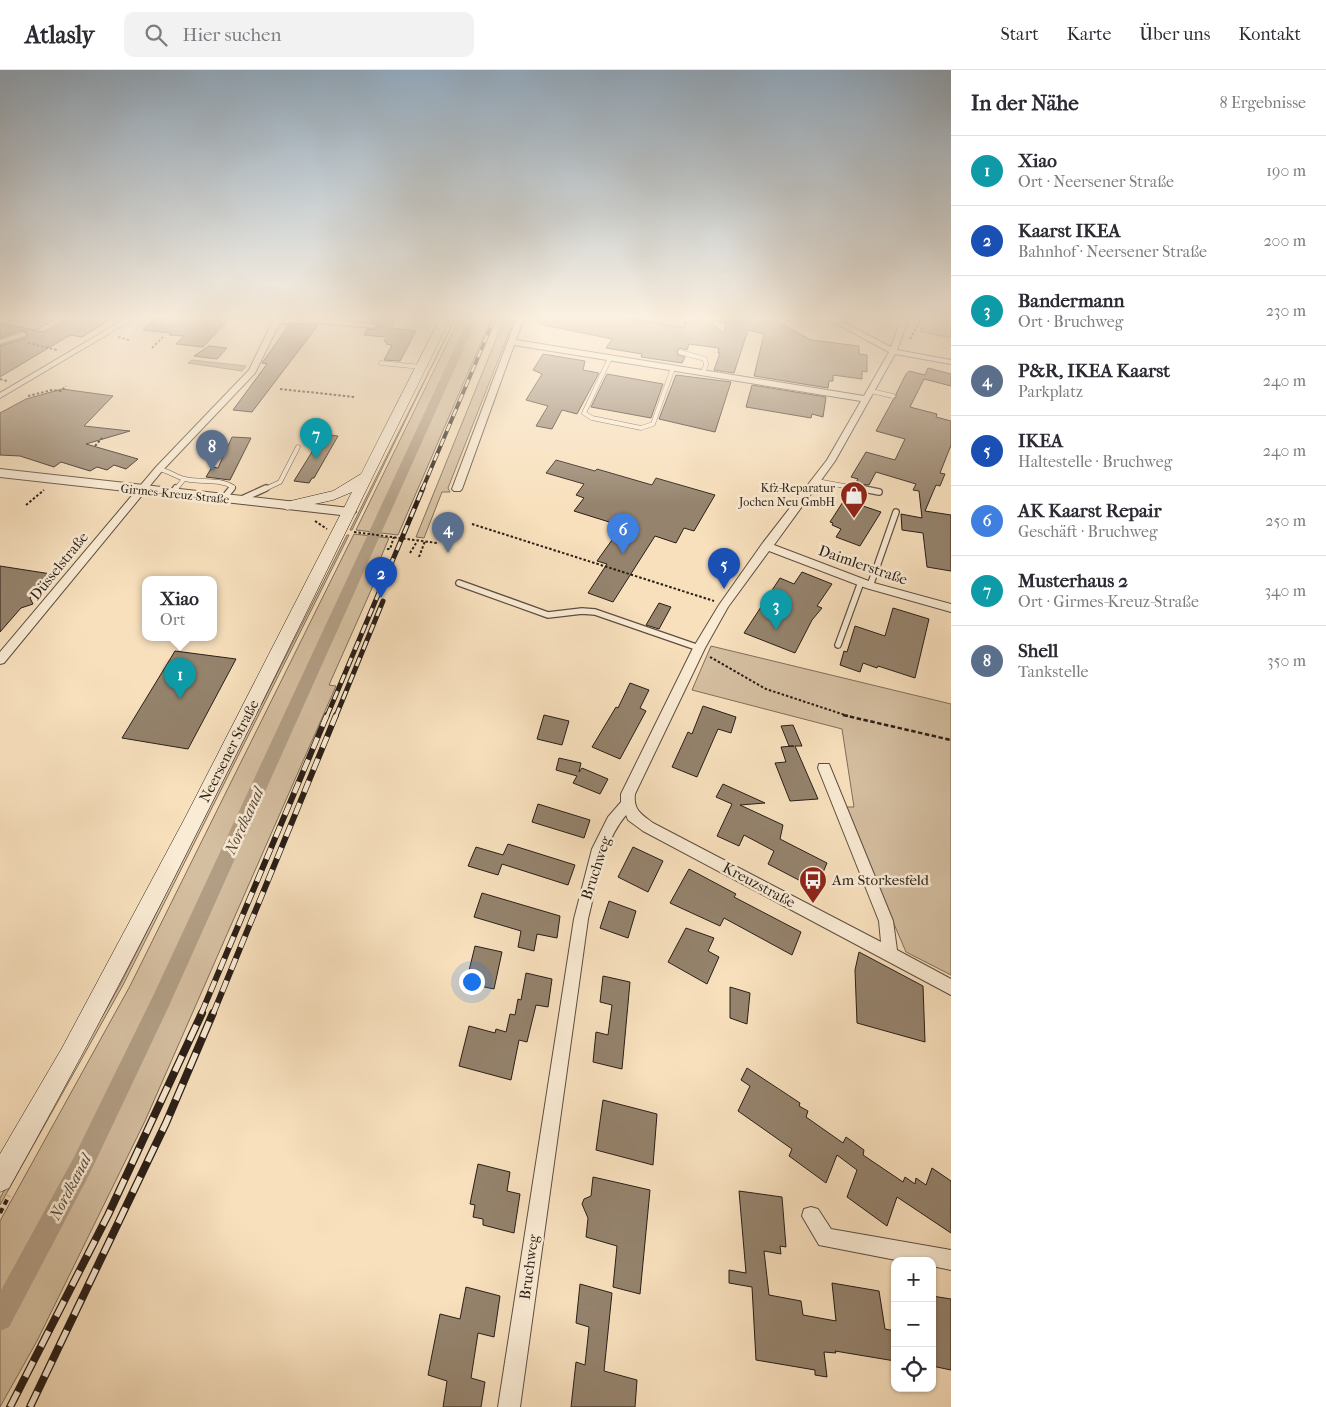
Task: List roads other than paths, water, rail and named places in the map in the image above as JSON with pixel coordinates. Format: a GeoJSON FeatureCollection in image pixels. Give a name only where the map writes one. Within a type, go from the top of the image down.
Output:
{"type":"FeatureCollection","features":[{"type":"Feature","properties":{"kind":"main road","name":"Neersener Straße"},"geometry":{"type":"LineString","coordinates":[[0,1179],[114,973],[350,512],[415,379]]}},
{"type":"Feature","properties":{"kind":"main road"},"geometry":{"type":"LineString","coordinates":[[287,506],[346,492],[369,473]]}},
{"type":"Feature","properties":{"kind":"street"},"geometry":{"type":"LineString","coordinates":[[0,396],[28,379]]}},
{"type":"Feature","properties":{"kind":"street","name":"Düsselstraße"},"geometry":{"type":"LineString","coordinates":[[0,660],[159,469],[193,430],[244,379]]}},
{"type":"Feature","properties":{"kind":"street"},"geometry":{"type":"LineString","coordinates":[[457,489],[498,379]]}},
{"type":"Feature","properties":{"kind":"street"},"geometry":{"type":"LineString","coordinates":[[756,379],[869,395]]}},
{"type":"Feature","properties":{"kind":"street","name":"Bruchweg"},"geometry":{"type":"LineString","coordinates":[[509,1407],[581,919],[599,849],[613,821],[627,804],[628,794],[699,648],[724,605],[831,461],[878,379]]}},
{"type":"Feature","properties":{"kind":"street","name":"Girmes-Kreuz-Straße"},"geometry":{"type":"LineString","coordinates":[[0,473],[172,494],[350,512]]}},
{"type":"Feature","properties":{"kind":"street","name":"Daimlerstraße"},"geometry":{"type":"LineString","coordinates":[[766,546],[866,584],[951,608]]}},
{"type":"Feature","properties":{"kind":"street"},"geometry":{"type":"LineString","coordinates":[[824,768],[886,921],[890,954]]}},
{"type":"Feature","properties":{"kind":"street","name":"Kreuzstraße"},"geometry":{"type":"LineString","coordinates":[[627,804],[633,816],[648,827],[951,987]]}},
{"type":"Feature","properties":{"kind":"street"},"geometry":{"type":"LineString","coordinates":[[811,1216],[826,1238],[951,1260]]}},
{"type":"Feature","properties":{"kind":"lane"},"geometry":{"type":"LineString","coordinates":[[600,379],[584,413],[592,418],[646,428],[652,424],[669,379]]}},
{"type":"Feature","properties":{"kind":"lane"},"geometry":{"type":"LineString","coordinates":[[869,395],[893,396]]}},
{"type":"Feature","properties":{"kind":"lane"},"geometry":{"type":"LineString","coordinates":[[238,501],[280,482],[298,447]]}},
{"type":"Feature","properties":{"kind":"lane"},"geometry":{"type":"LineString","coordinates":[[159,469],[170,471],[184,479],[227,483],[233,487],[223,499]]}},
{"type":"Feature","properties":{"kind":"lane"},"geometry":{"type":"LineString","coordinates":[[172,494],[184,479]]}},
{"type":"Feature","properties":{"kind":"lane"},"geometry":{"type":"LineString","coordinates":[[817,481],[879,492]]}},
{"type":"Feature","properties":{"kind":"lane"},"geometry":{"type":"LineString","coordinates":[[838,645],[896,512]]}},
{"type":"Feature","properties":{"kind":"lane"},"geometry":{"type":"LineString","coordinates":[[459,583],[548,615],[582,611],[595,612],[699,648]]}},
{"type":"Feature","properties":{"kind":"waterway","name":"Nordkanal"},"geometry":{"type":"LineString","coordinates":[[0,1318],[81,1167],[161,1001],[445,379]]}},
{"type":"Feature","properties":{"kind":"railway"},"geometry":{"type":"LineString","coordinates":[[422,490],[469,379]]}},
{"type":"Feature","properties":{"kind":"railway"},"geometry":{"type":"LineString","coordinates":[[327,716],[423,488]]}},
{"type":"Feature","properties":{"kind":"railway"},"geometry":{"type":"LineString","coordinates":[[336,716],[383,601]]}},
{"type":"Feature","properties":{"kind":"railway"},"geometry":{"type":"LineString","coordinates":[[201,1014],[327,715]]}},
{"type":"Feature","properties":{"kind":"railway"},"geometry":{"type":"LineString","coordinates":[[213,1014],[336,715]]}},
{"type":"Feature","properties":{"kind":"railway"},"geometry":{"type":"LineString","coordinates":[[10,1407],[108,1215],[202,1013]]}},
{"type":"Feature","properties":{"kind":"railway"},"geometry":{"type":"LineString","coordinates":[[30,1407],[166,1123],[213,1013]]}},
{"type":"Feature","properties":{"kind":"place","name":"Musterhaus 2"},"geometry":{"type":"Point","coordinates":[316,459]}},
{"type":"Feature","properties":{"kind":"place","name":"Shell"},"geometry":{"type":"Point","coordinates":[212,471]}},
{"type":"Feature","properties":{"kind":"place","name":"Kfz-Reparatur Jochen Neu GmbH"},"geometry":{"type":"Point","coordinates":[854,519]}},
{"type":"Feature","properties":{"kind":"place","name":"P&R, IKEA Kaarst"},"geometry":{"type":"Point","coordinates":[448,553]}},
{"type":"Feature","properties":{"kind":"place","name":"AK Kaarst Repair"},"geometry":{"type":"Point","coordinates":[623,554]}},
{"type":"Feature","properties":{"kind":"place","name":"IKEA"},"geometry":{"type":"Point","coordinates":[724,589]}},
{"type":"Feature","properties":{"kind":"place","name":"Kaarst IKEA"},"geometry":{"type":"Point","coordinates":[381,598]}},
{"type":"Feature","properties":{"kind":"place","name":"Bandermann"},"geometry":{"type":"Point","coordinates":[776,630]}},
{"type":"Feature","properties":{"kind":"place","name":"Xiao"},"geometry":{"type":"Point","coordinates":[180,699]}},
{"type":"Feature","properties":{"kind":"place","name":"Am Storkesfeld"},"geometry":{"type":"Point","coordinates":[813,904]}}]}
